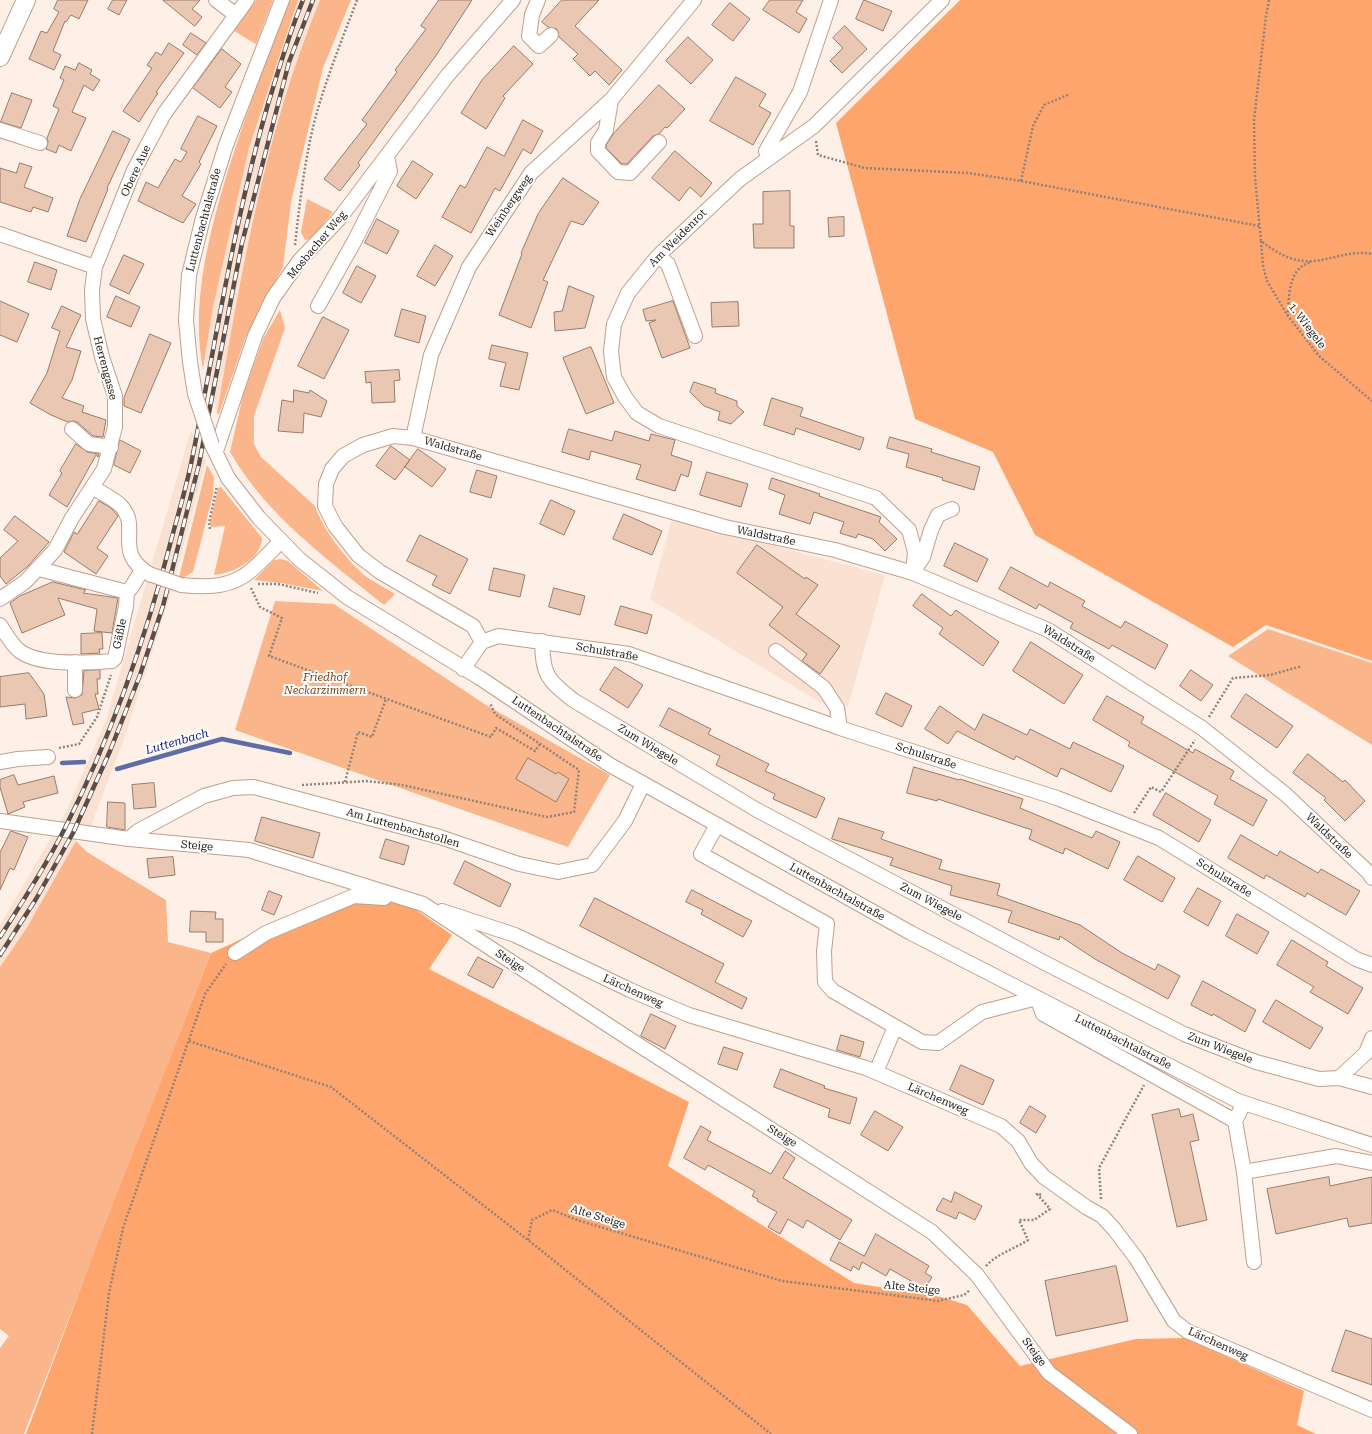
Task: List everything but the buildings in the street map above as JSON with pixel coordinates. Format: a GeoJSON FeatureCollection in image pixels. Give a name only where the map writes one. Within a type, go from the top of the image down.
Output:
{"type":"FeatureCollection","features":[{"type":"Feature","properties":{"kind":"main road"},"geometry":{"type":"LineString","coordinates":[[0,57],[26,0]]}},
{"type":"Feature","properties":{"kind":"street"},"geometry":{"type":"LineString","coordinates":[[216,0],[236,15]]}},
{"type":"Feature","properties":{"kind":"street","name":"Obere Aue"},"geometry":{"type":"LineString","coordinates":[[95,267],[134,170],[164,114],[247,0]]}},
{"type":"Feature","properties":{"kind":"street","name":"Luttenbachtalstraße"},"geometry":{"type":"LineString","coordinates":[[282,0],[226,144],[203,218],[189,275],[186,320],[195,394],[214,448],[228,478],[280,542],[347,596],[463,669],[480,678],[610,765],[912,933],[1244,1103],[1372,1145]]}},
{"type":"Feature","properties":{"kind":"street","name":"Mosbacher Weg"},"geometry":{"type":"LineString","coordinates":[[214,448],[255,336],[273,298],[300,260],[339,219],[387,157],[446,76],[513,0]]}},
{"type":"Feature","properties":{"kind":"street"},"geometry":{"type":"LineString","coordinates":[[538,0],[532,15],[529,36],[539,46],[551,35]]}},
{"type":"Feature","properties":{"kind":"street","name":"Weinbergweg"},"geometry":{"type":"LineString","coordinates":[[413,438],[431,355],[468,267],[531,173],[611,100],[694,0]]}},
{"type":"Feature","properties":{"kind":"street"},"geometry":{"type":"LineString","coordinates":[[768,158],[766,151],[800,92],[831,0]]}},
{"type":"Feature","properties":{"kind":"street","name":"Am Weidenrot"},"geometry":{"type":"LineString","coordinates":[[913,573],[914,552],[909,530],[876,498],[659,426],[637,414],[625,397],[614,377],[611,352],[614,324],[628,293],[658,256],[740,179],[814,126],[942,0]]}},
{"type":"Feature","properties":{"kind":"street"},"geometry":{"type":"LineString","coordinates":[[611,100],[606,130],[598,143],[598,151],[618,172],[630,173],[659,142]]}},
{"type":"Feature","properties":{"kind":"street"},"geometry":{"type":"LineString","coordinates":[[0,130],[40,144]]}},
{"type":"Feature","properties":{"kind":"street","name":"Mosbacher Weg"},"geometry":{"type":"LineString","coordinates":[[318,306],[354,242],[390,171],[387,157]]}},
{"type":"Feature","properties":{"kind":"street"},"geometry":{"type":"LineString","coordinates":[[0,234],[95,267]]}},
{"type":"Feature","properties":{"kind":"street"},"geometry":{"type":"LineString","coordinates":[[658,256],[668,264],[695,336]]}},
{"type":"Feature","properties":{"kind":"street","name":"Herrengasse"},"geometry":{"type":"LineString","coordinates":[[0,599],[25,582],[39,569],[55,550],[72,518],[104,469],[111,447],[115,427],[115,396],[102,357],[93,319],[92,290],[95,267]]}},
{"type":"Feature","properties":{"kind":"street"},"geometry":{"type":"LineString","coordinates":[[72,429],[89,444],[111,447]]}},
{"type":"Feature","properties":{"kind":"street","name":"Waldstraße"},"geometry":{"type":"LineString","coordinates":[[482,642],[473,626],[380,572],[358,555],[335,526],[325,506],[326,484],[332,469],[343,456],[364,445],[393,436],[413,438],[725,527],[834,550],[913,573],[1048,630],[1202,728],[1285,794],[1369,873],[1372,878]]}},
{"type":"Feature","properties":{"kind":"street"},"geometry":{"type":"LineString","coordinates":[[93,488],[121,505],[126,511],[130,553],[135,564],[147,573],[181,586],[225,584],[242,577],[280,542]]}},
{"type":"Feature","properties":{"kind":"street"},"geometry":{"type":"LineString","coordinates":[[913,573],[924,557],[931,530],[938,515],[952,509]]}},
{"type":"Feature","properties":{"kind":"street"},"geometry":{"type":"LineString","coordinates":[[39,569],[127,592]]}},
{"type":"Feature","properties":{"kind":"street","name":"Gäßle"},"geometry":{"type":"LineString","coordinates":[[0,625],[20,652],[34,659],[75,662],[112,661],[115,658],[126,606],[127,592],[147,573]]}},
{"type":"Feature","properties":{"kind":"street","name":"Schulstraße"},"geometry":{"type":"LineString","coordinates":[[482,642],[498,636],[629,654],[840,728],[1057,798],[1159,838],[1356,959],[1372,965]]}},
{"type":"Feature","properties":{"kind":"street","name":"Zum Wiegele"},"geometry":{"type":"LineString","coordinates":[[542,641],[545,670],[552,683],[573,700],[758,810],[1045,963],[1184,1034],[1256,1062],[1319,1079],[1339,1078],[1372,1087]]}},
{"type":"Feature","properties":{"kind":"street"},"geometry":{"type":"LineString","coordinates":[[463,669],[482,642]]}},
{"type":"Feature","properties":{"kind":"street"},"geometry":{"type":"LineString","coordinates":[[776,651],[824,688],[837,708],[840,728]]}},
{"type":"Feature","properties":{"kind":"street"},"geometry":{"type":"LineString","coordinates":[[75,662],[75,690]]}},
{"type":"Feature","properties":{"kind":"street"},"geometry":{"type":"LineString","coordinates":[[0,762],[18,758],[48,757]]}},
{"type":"Feature","properties":{"kind":"street","name":"Am Luttenbachstollen"},"geometry":{"type":"LineString","coordinates":[[129,839],[138,832],[204,796],[233,788],[254,787],[440,837],[519,864],[558,872],[592,865],[625,821],[643,784]]}},
{"type":"Feature","properties":{"kind":"street","name":"Steige"},"geometry":{"type":"LineString","coordinates":[[0,821],[129,839],[249,850],[423,904],[634,1042],[932,1232],[979,1278],[1049,1373],[1130,1434]]}},
{"type":"Feature","properties":{"kind":"street"},"geometry":{"type":"LineString","coordinates":[[718,825],[701,854],[827,924],[824,951],[825,982],[833,992],[922,1042],[938,1043],[982,1012],[1037,998],[1043,1014],[1235,1121]]}},
{"type":"Feature","properties":{"kind":"street"},"geometry":{"type":"LineString","coordinates":[[235,953],[266,933],[354,896],[384,898],[389,893]]}},
{"type":"Feature","properties":{"kind":"street","name":"Lärchenweg"},"geometry":{"type":"LineString","coordinates":[[423,904],[515,935],[630,990],[689,1015],[876,1072],[1001,1126],[1018,1141],[1031,1163],[1044,1177],[1086,1207],[1102,1216],[1136,1258],[1174,1321],[1187,1331],[1372,1410]]}},
{"type":"Feature","properties":{"kind":"street"},"geometry":{"type":"LineString","coordinates":[[876,1072],[895,1027]]}},
{"type":"Feature","properties":{"kind":"street"},"geometry":{"type":"LineString","coordinates":[[1339,1078],[1366,1052],[1372,1038]]}},
{"type":"Feature","properties":{"kind":"street"},"geometry":{"type":"LineString","coordinates":[[1244,1103],[1235,1121],[1244,1172],[1254,1262]]}},
{"type":"Feature","properties":{"kind":"street"},"geometry":{"type":"LineString","coordinates":[[1244,1172],[1336,1156],[1372,1163]]}},
{"type":"Feature","properties":{"kind":"path"},"geometry":{"type":"LineString","coordinates":[[300,260],[295,246],[306,171],[317,114],[331,67],[357,0]]}},
{"type":"Feature","properties":{"kind":"path","name":"1. Wiegele"},"geometry":{"type":"LineString","coordinates":[[1269,0],[1254,120],[1255,178],[1263,266],[1267,281],[1288,316],[1319,356],[1372,401]]}},
{"type":"Feature","properties":{"kind":"path"},"geometry":{"type":"LineString","coordinates":[[1021,181],[1033,126],[1044,105],[1070,94]]}},
{"type":"Feature","properties":{"kind":"path"},"geometry":{"type":"LineString","coordinates":[[814,126],[818,155],[865,168],[968,173],[1021,181],[1259,226]]}},
{"type":"Feature","properties":{"kind":"path"},"geometry":{"type":"LineString","coordinates":[[1261,241],[1277,252],[1290,258],[1314,261]]}},
{"type":"Feature","properties":{"kind":"path"},"geometry":{"type":"LineString","coordinates":[[1288,316],[1290,286],[1298,268],[1304,263],[1362,252],[1372,254]]}},
{"type":"Feature","properties":{"kind":"path"},"geometry":{"type":"LineString","coordinates":[[210,529],[209,523],[218,484],[228,478]]}},
{"type":"Feature","properties":{"kind":"path"},"geometry":{"type":"LineString","coordinates":[[332,584],[324,594],[278,584],[249,584],[260,608],[282,618],[269,656],[491,737],[496,728],[535,751],[540,744]]}},
{"type":"Feature","properties":{"kind":"path"},"geometry":{"type":"LineString","coordinates":[[48,757],[55,749],[79,744],[97,717],[113,667],[112,661]]}},
{"type":"Feature","properties":{"kind":"path"},"geometry":{"type":"LineString","coordinates":[[300,785],[366,781],[402,785],[546,817],[574,812],[579,770],[495,714],[480,678]]}},
{"type":"Feature","properties":{"kind":"path"},"geometry":{"type":"LineString","coordinates":[[345,782],[358,732],[372,736],[386,699]]}},
{"type":"Feature","properties":{"kind":"path"},"geometry":{"type":"LineString","coordinates":[[92,1434],[109,1293],[123,1228],[205,994],[235,953]]}},
{"type":"Feature","properties":{"kind":"path"},"geometry":{"type":"LineString","coordinates":[[189,1041],[331,1087],[528,1240],[772,1434]]}},
{"type":"Feature","properties":{"kind":"path"},"geometry":{"type":"LineString","coordinates":[[1102,1216],[1099,1168],[1150,1074]]}},
{"type":"Feature","properties":{"kind":"path"},"geometry":{"type":"LineString","coordinates":[[979,1278],[992,1259],[1028,1240],[1019,1220],[1034,1220],[1050,1209],[1036,1194],[1050,1196]]}},
{"type":"Feature","properties":{"kind":"path","name":"Alte Steige"},"geometry":{"type":"LineString","coordinates":[[528,1240],[532,1220],[552,1210],[577,1220],[782,1281],[938,1301],[964,1295],[979,1278]]}},
{"type":"Feature","properties":{"kind":"shaded area"},"geometry":{"type":"Polygon","coordinates":[[[298,0],[320,0],[305,37],[281,108],[257,202],[240,282],[217,414],[205,359],[213,307],[249,148],[298,0]]]}},
{"type":"Feature","properties":{"kind":"shaded area"},"geometry":{"type":"Polygon","coordinates":[[[960,0],[1372,0],[1372,661],[1266,625],[1233,647],[1035,535],[993,452],[915,419],[836,123],[960,0]]]}},
{"type":"Feature","properties":{"kind":"shaded area"},"geometry":{"type":"Polygon","coordinates":[[[191,430],[206,461],[171,593],[124,739],[90,828],[76,841],[26,929],[0,967],[0,925],[66,812],[106,720],[191,430]]]}},
{"type":"Feature","properties":{"kind":"shaded area"},"geometry":{"type":"Polygon","coordinates":[[[672,519],[885,575],[848,707],[821,703],[650,599],[672,519]]]}},
{"type":"Feature","properties":{"kind":"shaded area"},"geometry":{"type":"Polygon","coordinates":[[[354,888],[408,904],[452,935],[429,969],[689,1102],[668,1166],[854,1283],[941,1297],[967,1305],[1020,1366],[1136,1339],[1185,1338],[1304,1391],[1297,1425],[1316,1434],[26,1434],[95,1250],[211,953],[354,888]]]}},
{"type":"Feature","properties":{"kind":"green space"},"geometry":{"type":"Polygon","coordinates":[[[256,0],[273,0],[256,44],[234,31],[256,0]]]}},
{"type":"Feature","properties":{"kind":"green space"},"geometry":{"type":"Polygon","coordinates":[[[290,0],[298,0],[249,148],[213,307],[203,369],[199,325],[200,303],[205,259],[210,237],[236,145],[290,0]]]}},
{"type":"Feature","properties":{"kind":"green space"},"geometry":{"type":"Polygon","coordinates":[[[320,0],[351,0],[323,68],[291,202],[283,267],[245,339],[219,414],[217,414],[235,308],[257,204],[284,101],[320,0]]]}},
{"type":"Feature","properties":{"kind":"green space"},"geometry":{"type":"Polygon","coordinates":[[[307,199],[333,212],[311,239],[305,240],[301,232],[307,199]]]}},
{"type":"Feature","properties":{"kind":"green space"},"geometry":{"type":"Polygon","coordinates":[[[280,310],[285,328],[254,416],[254,444],[261,457],[315,506],[330,535],[353,564],[368,578],[395,594],[384,605],[320,553],[280,516],[245,475],[230,452],[243,395],[263,339],[280,310]]]}},
{"type":"Feature","properties":{"kind":"green space"},"geometry":{"type":"Polygon","coordinates":[[[207,465],[214,477],[213,495],[193,572],[183,578],[179,577],[207,465]]]}},
{"type":"Feature","properties":{"kind":"green space"},"geometry":{"type":"Polygon","coordinates":[[[221,487],[262,538],[257,553],[245,564],[221,574],[214,575],[225,526],[211,527],[210,523],[218,488],[221,487]]]}},
{"type":"Feature","properties":{"kind":"green space"},"geometry":{"type":"Polygon","coordinates":[[[281,559],[288,561],[323,591],[281,583],[254,580],[274,560],[281,559]]]}},
{"type":"Feature","properties":{"kind":"green space","name":"Friedhof Neckarzimmern"},"geometry":{"type":"Polygon","coordinates":[[[275,601],[334,604],[486,705],[610,775],[568,847],[235,730],[275,601]]]}},
{"type":"Feature","properties":{"kind":"green space"},"geometry":{"type":"Polygon","coordinates":[[[1268,629],[1372,663],[1372,745],[1228,656],[1268,629]]]}},
{"type":"Feature","properties":{"kind":"green space"},"geometry":{"type":"Polygon","coordinates":[[[76,841],[87,852],[166,900],[168,942],[211,953],[24,1434],[0,1434],[0,1348],[9,1336],[0,1329],[0,967],[26,929],[76,841]]]}},
{"type":"Feature","properties":{"kind":"waterway","name":"Luttenbach"},"geometry":{"type":"LineString","coordinates":[[117,769],[222,739],[290,753]]}},
{"type":"Feature","properties":{"kind":"waterway","name":"Luttenbach"},"geometry":{"type":"LineString","coordinates":[[62,763],[84,762]]}},
{"type":"Feature","properties":{"kind":"railway"},"geometry":{"type":"LineString","coordinates":[[0,937],[49,858],[81,795],[112,723],[139,650],[162,575],[188,478],[235,237],[256,148],[280,65],[303,0]]}},
{"type":"Feature","properties":{"kind":"railway"},"geometry":{"type":"LineString","coordinates":[[0,955],[36,899],[73,833],[110,751],[140,675],[163,606],[199,464],[242,243],[289,62],[313,0]]}}]}
